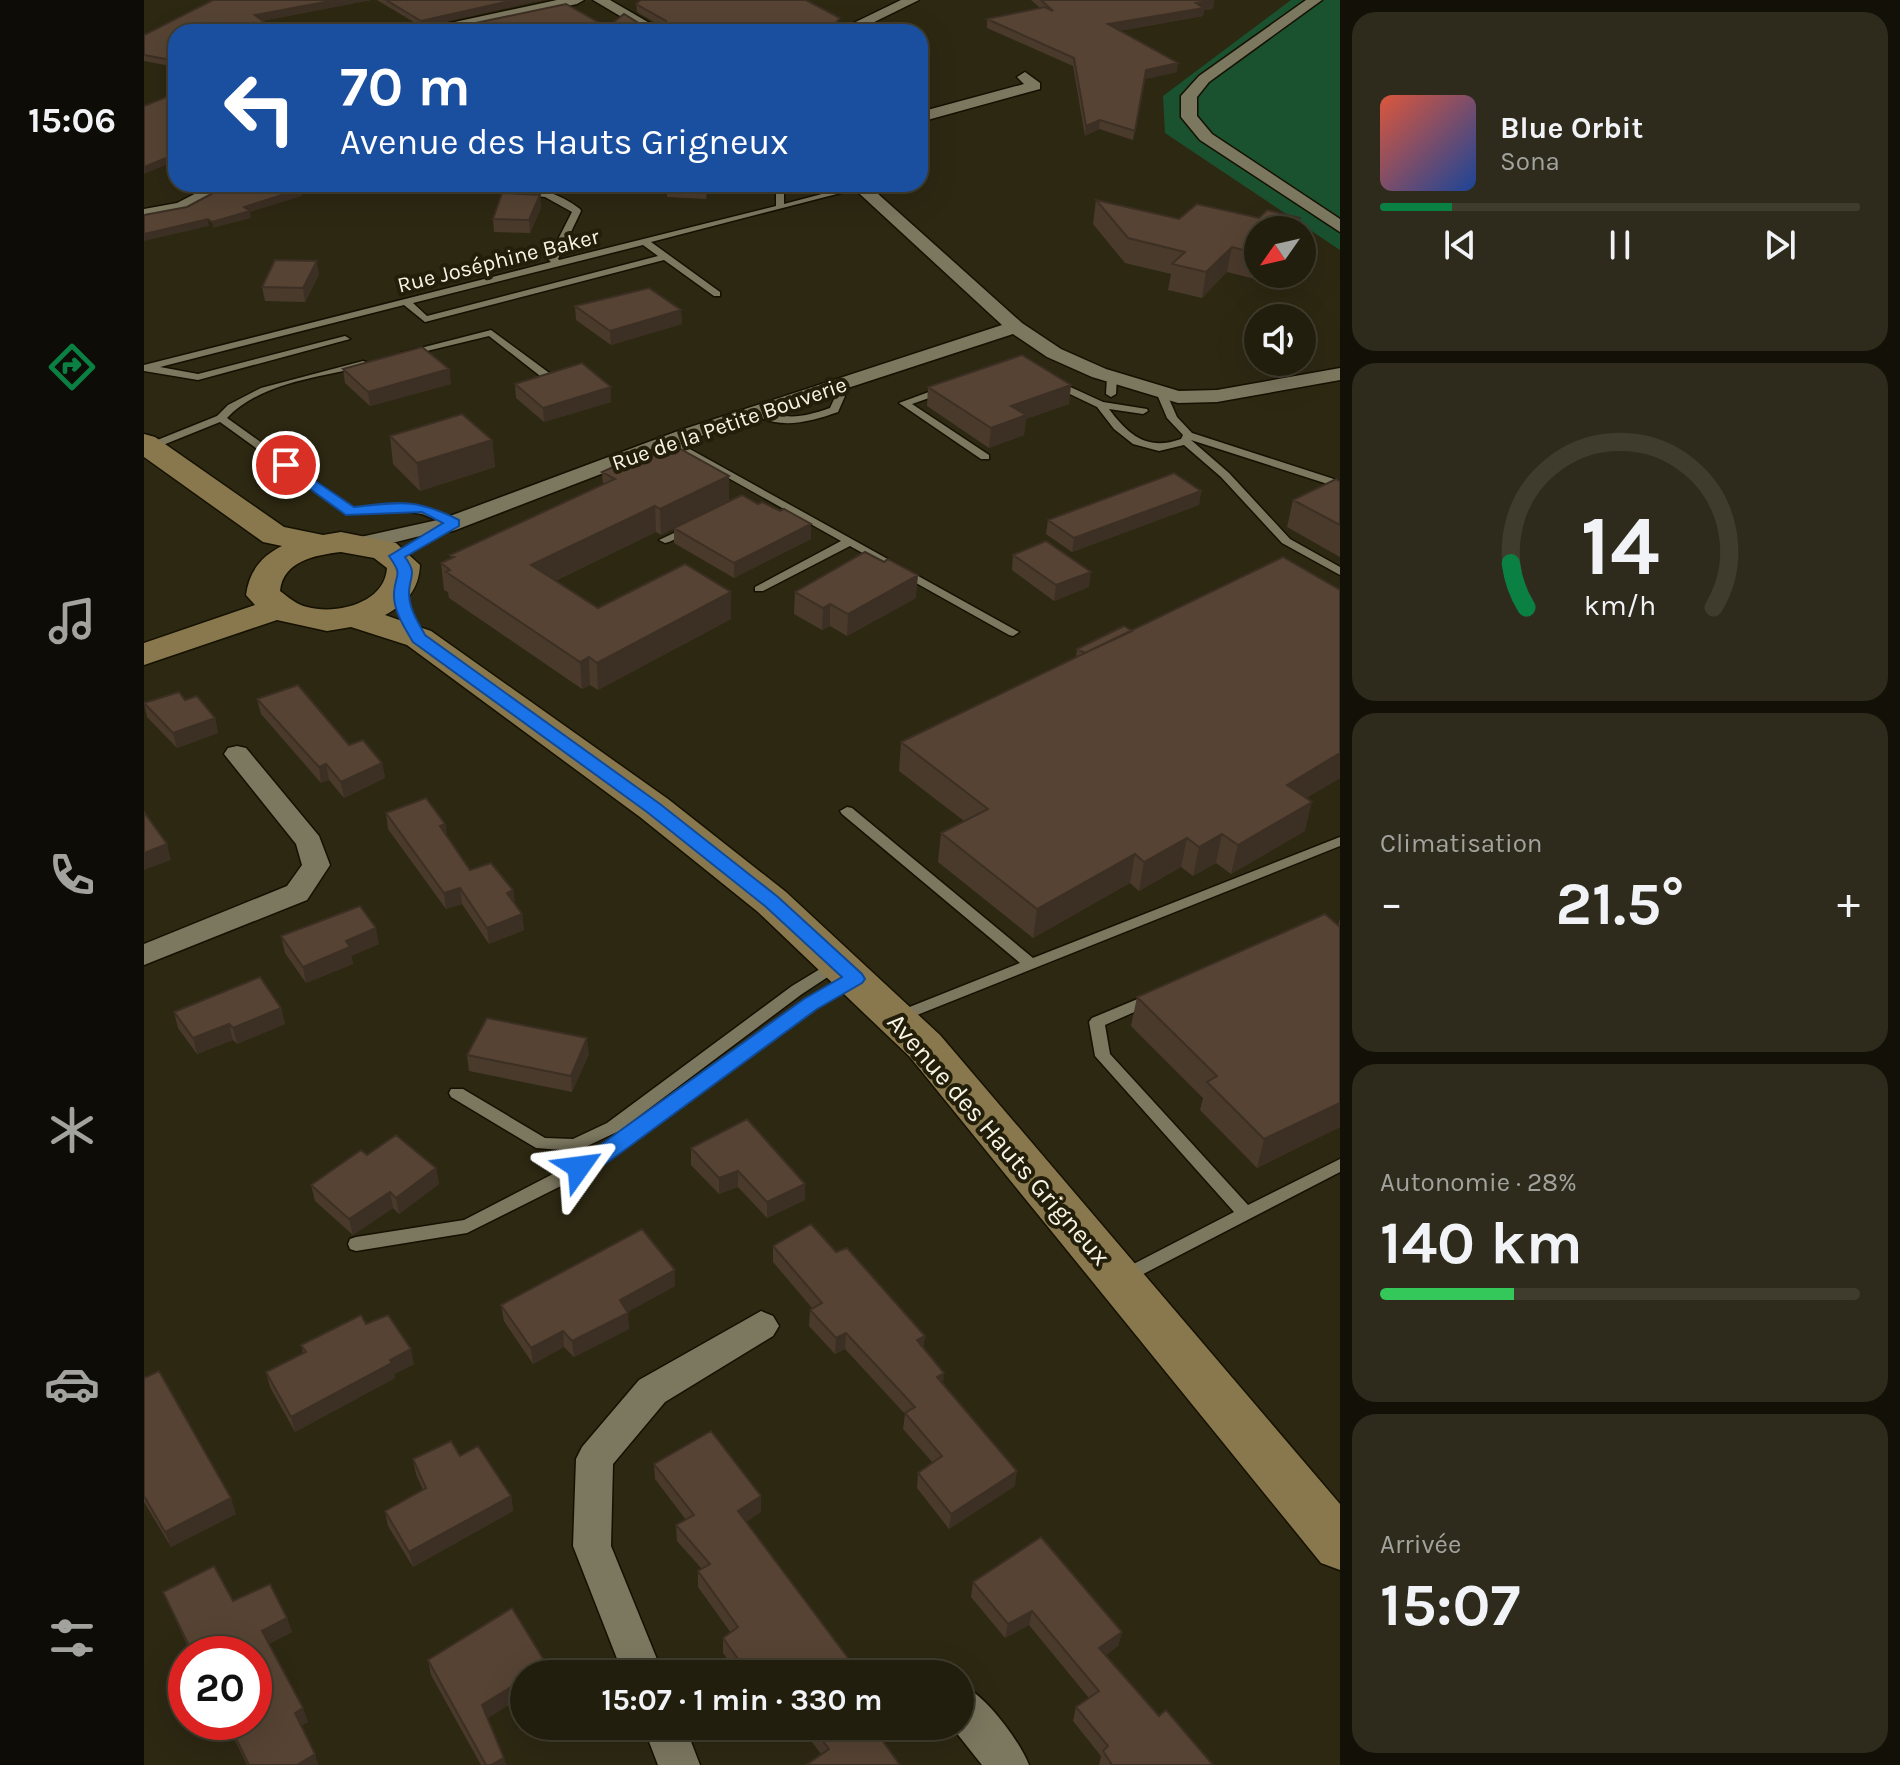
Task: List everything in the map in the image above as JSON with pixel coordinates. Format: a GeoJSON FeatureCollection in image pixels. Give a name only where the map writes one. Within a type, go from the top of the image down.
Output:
{"type":"FeatureCollection","features":[{"type":"Feature","properties":{"kind":"street"},"geometry":{"type":"LineString","coordinates":[[464,24],[577,0]]}},
{"type":"Feature","properties":{"kind":"street"},"geometry":{"type":"LineString","coordinates":[[600,0],[644,24]]}},
{"type":"Feature","properties":{"kind":"street"},"geometry":{"type":"LineString","coordinates":[[860,24],[912,0]]}},
{"type":"Feature","properties":{"kind":"street"},"geometry":{"type":"LineString","coordinates":[[1315,0],[1204,79],[1189,96],[1189,117],[1206,137],[1340,227]]}},
{"type":"Feature","properties":{"kind":"street"},"geometry":{"type":"LineString","coordinates":[[928,114],[1035,86],[1025,77]]}},
{"type":"Feature","properties":{"kind":"street"},"geometry":{"type":"LineString","coordinates":[[144,214],[182,207],[211,192]]}},
{"type":"Feature","properties":{"kind":"street"},"geometry":{"type":"LineString","coordinates":[[866,192],[1015,327],[1112,386],[1178,397],[1217,396],[1340,374]]}},
{"type":"Feature","properties":{"kind":"street","name":"Rue de la Petite Bouverie"},"geometry":{"type":"LineString","coordinates":[[364,543],[449,524],[670,441],[1015,327]]}},
{"type":"Feature","properties":{"kind":"street"},"geometry":{"type":"LineString","coordinates":[[146,445],[277,548],[298,550],[320,544],[364,543],[381,547],[396,556]]}},
{"type":"Feature","properties":{"kind":"street","name":"Rue de la Petite Bouverie"},"geometry":{"type":"LineString","coordinates":[[396,556],[440,533],[449,524]]}},
{"type":"Feature","properties":{"kind":"street"},"geometry":{"type":"LineString","coordinates":[[269,602],[267,573],[277,548]]}},
{"type":"Feature","properties":{"kind":"street","name":"Avenue des Hauts Grigneux"},"geometry":{"type":"LineString","coordinates":[[396,556],[404,567],[406,580],[401,590],[403,610],[419,638]]}},
{"type":"Feature","properties":{"kind":"street"},"geometry":{"type":"LineString","coordinates":[[144,635],[269,602],[306,618],[330,620],[356,617],[387,603],[401,590]]}},
{"type":"Feature","properties":{"kind":"street"},"geometry":{"type":"LineString","coordinates":[[144,655],[269,602]]}},
{"type":"Feature","properties":{"kind":"street","name":"Avenue des Hauts Grigneux"},"geometry":{"type":"LineString","coordinates":[[356,617],[419,638],[654,808],[772,902],[847,971],[925,1046],[1340,1545]]}},
{"type":"Feature","properties":{"kind":"street"},"geometry":{"type":"LineString","coordinates":[[144,955],[297,893],[316,865],[309,842],[237,754]]}},
{"type":"Feature","properties":{"kind":"street"},"geometry":{"type":"LineString","coordinates":[[637,1660],[592,1546],[595,1459],[652,1391],[761,1326]]}},
{"type":"Feature","properties":{"kind":"street"},"geometry":{"type":"LineString","coordinates":[[974,1722],[1008,1765]]}},
{"type":"Feature","properties":{"kind":"street"},"geometry":{"type":"LineString","coordinates":[[669,1740],[679,1765]]}},
{"type":"Feature","properties":{"kind":"lane"},"geometry":{"type":"LineString","coordinates":[[531,192],[569,203],[577,211],[553,259],[557,264]]}},
{"type":"Feature","properties":{"kind":"lane"},"geometry":{"type":"LineString","coordinates":[[780,192],[780,208]]}},
{"type":"Feature","properties":{"kind":"lane","name":"Rue Joséphine Baker"},"geometry":{"type":"LineString","coordinates":[[144,368],[837,192]]}},
{"type":"Feature","properties":{"kind":"lane"},"geometry":{"type":"LineString","coordinates":[[645,242],[717,294]]}},
{"type":"Feature","properties":{"kind":"lane"},"geometry":{"type":"LineString","coordinates":[[406,302],[425,319],[665,257]]}},
{"type":"Feature","properties":{"kind":"lane"},"geometry":{"type":"LineString","coordinates":[[401,355],[491,333],[548,377]]}},
{"type":"Feature","properties":{"kind":"lane"},"geometry":{"type":"LineString","coordinates":[[144,368],[198,377],[345,339]]}},
{"type":"Feature","properties":{"kind":"lane"},"geometry":{"type":"LineString","coordinates":[[146,445],[221,418],[229,405],[296,380],[371,362]]}},
{"type":"Feature","properties":{"kind":"lane"},"geometry":{"type":"LineString","coordinates":[[1039,375],[1101,405],[1172,418]]}},
{"type":"Feature","properties":{"kind":"lane"},"geometry":{"type":"LineString","coordinates":[[957,385],[904,403],[985,457]]}},
{"type":"Feature","properties":{"kind":"lane"},"geometry":{"type":"LineString","coordinates":[[1161,392],[1172,418],[1187,438],[1286,541],[1340,572]]}},
{"type":"Feature","properties":{"kind":"lane"},"geometry":{"type":"LineString","coordinates":[[1101,405],[1115,425],[1133,440],[1167,450],[1187,438],[1340,485]]}},
{"type":"Feature","properties":{"kind":"lane"},"geometry":{"type":"LineString","coordinates":[[1115,425],[1123,414],[1143,411]]}},
{"type":"Feature","properties":{"kind":"lane"},"geometry":{"type":"LineString","coordinates":[[221,418],[351,512],[425,508],[449,524]]}},
{"type":"Feature","properties":{"kind":"lane"},"geometry":{"type":"LineString","coordinates":[[670,441],[1013,632]]}},
{"type":"Feature","properties":{"kind":"lane"},"geometry":{"type":"LineString","coordinates":[[749,499],[763,493]]}},
{"type":"Feature","properties":{"kind":"lane"},"geometry":{"type":"LineString","coordinates":[[665,540],[707,520]]}},
{"type":"Feature","properties":{"kind":"lane"},"geometry":{"type":"LineString","coordinates":[[759,589],[850,541]]}},
{"type":"Feature","properties":{"kind":"lane"},"geometry":{"type":"LineString","coordinates":[[847,811],[1031,964]]}},
{"type":"Feature","properties":{"kind":"lane"},"geometry":{"type":"LineString","coordinates":[[896,1018],[1340,841]]}},
{"type":"Feature","properties":{"kind":"lane"},"geometry":{"type":"LineString","coordinates":[[457,1093],[542,1144],[575,1145],[613,1127],[797,990],[847,971]]}},
{"type":"Feature","properties":{"kind":"lane"},"geometry":{"type":"LineString","coordinates":[[356,1244],[467,1226],[604,1154],[810,1004],[847,971]]}},
{"type":"Feature","properties":{"kind":"lane"},"geometry":{"type":"LineString","coordinates":[[1169,990],[1097,1022],[1103,1056],[1246,1214]]}},
{"type":"Feature","properties":{"kind":"lane"},"geometry":{"type":"LineString","coordinates":[[1120,1279],[1340,1165]]}},
{"type":"Feature","properties":{"kind":"green space"},"geometry":{"type":"Polygon","coordinates":[[[1291,0],[1340,0],[1340,250],[1316,234],[1316,216],[1289,216],[1165,133],[1163,96],[1291,0]]]}},
{"type":"Feature","properties":{"kind":"building"},"geometry":{"type":"Polygon","coordinates":[[[213,0],[336,0],[255,15],[267,24],[168,24],[168,60],[144,55],[144,35],[213,0]]]}},
{"type":"Feature","properties":{"kind":"building"},"geometry":{"type":"Polygon","coordinates":[[[386,0],[514,0],[421,21],[386,0]]]}},
{"type":"Feature","properties":{"kind":"building"},"geometry":{"type":"Polygon","coordinates":[[[641,0],[806,0],[840,18],[835,24],[667,24],[636,4],[641,0]]]}},
{"type":"Feature","properties":{"kind":"building"},"geometry":{"type":"Polygon","coordinates":[[[1041,0],[1214,0],[1196,3],[1204,8],[1108,24],[1178,63],[1146,70],[1135,131],[1100,120],[1086,126],[1074,58],[987,19],[1045,7],[1053,11],[1041,0]]]}},
{"type":"Feature","properties":{"kind":"building"},"geometry":{"type":"Polygon","coordinates":[[[566,4],[598,22],[589,24],[471,24],[566,4]]]}},
{"type":"Feature","properties":{"kind":"building"},"geometry":{"type":"Polygon","coordinates":[[[624,14],[640,24],[611,24],[624,14]]]}},
{"type":"Feature","properties":{"kind":"building"},"geometry":{"type":"Polygon","coordinates":[[[168,96],[168,157],[144,167],[144,106],[168,96]]]}},
{"type":"Feature","properties":{"kind":"building"},"geometry":{"type":"Polygon","coordinates":[[[215,192],[292,192],[244,207],[250,211],[212,222],[208,219],[144,234],[144,215],[187,207],[215,192]]]}},
{"type":"Feature","properties":{"kind":"building"},"geometry":{"type":"Polygon","coordinates":[[[502,193],[540,195],[529,220],[493,219],[502,193]]]}},
{"type":"Feature","properties":{"kind":"building"},"geometry":{"type":"Polygon","coordinates":[[[1096,200],[1179,219],[1197,204],[1250,216],[1244,216],[1244,250],[1232,247],[1206,272],[1172,264],[1185,252],[1128,238],[1096,200]]]}},
{"type":"Feature","properties":{"kind":"building"},"geometry":{"type":"Polygon","coordinates":[[[1267,210],[1292,216],[1261,216],[1267,210]]]}},
{"type":"Feature","properties":{"kind":"building"},"geometry":{"type":"Polygon","coordinates":[[[275,260],[317,261],[303,288],[262,287],[275,260]]]}},
{"type":"Feature","properties":{"kind":"building"},"geometry":{"type":"Polygon","coordinates":[[[649,288],[681,310],[610,331],[575,306],[649,288]]]}},
{"type":"Feature","properties":{"kind":"building"},"geometry":{"type":"Polygon","coordinates":[[[422,347],[449,369],[368,392],[343,369],[422,347]]]}},
{"type":"Feature","properties":{"kind":"building"},"geometry":{"type":"Polygon","coordinates":[[[1022,355],[1071,385],[1011,406],[1026,415],[991,428],[928,387],[1022,355]]]}},
{"type":"Feature","properties":{"kind":"building"},"geometry":{"type":"Polygon","coordinates":[[[582,363],[611,387],[543,408],[515,384],[582,363]]]}},
{"type":"Feature","properties":{"kind":"building"},"geometry":{"type":"Polygon","coordinates":[[[462,414],[492,440],[417,463],[390,436],[462,414]]]}},
{"type":"Feature","properties":{"kind":"building"},"geometry":{"type":"Polygon","coordinates":[[[668,442],[729,476],[660,509],[655,506],[531,565],[598,608],[685,564],[731,592],[597,663],[589,657],[580,662],[446,572],[450,570],[441,563],[454,557],[450,555],[615,479],[602,472],[668,442]]]}},
{"type":"Feature","properties":{"kind":"building"},"geometry":{"type":"Polygon","coordinates":[[[1174,473],[1201,491],[1074,538],[1048,520],[1174,473]]]}},
{"type":"Feature","properties":{"kind":"building"},"geometry":{"type":"Polygon","coordinates":[[[1336,479],[1340,481],[1340,525],[1293,500],[1336,479]]]}},
{"type":"Feature","properties":{"kind":"building"},"geometry":{"type":"Polygon","coordinates":[[[742,495],[758,504],[762,502],[780,511],[784,509],[811,524],[734,563],[674,528],[742,495]]]}},
{"type":"Feature","properties":{"kind":"building"},"geometry":{"type":"Polygon","coordinates":[[[1046,541],[1091,572],[1056,585],[1013,555],[1046,541]]]}},
{"type":"Feature","properties":{"kind":"building"},"geometry":{"type":"Polygon","coordinates":[[[865,552],[884,562],[888,559],[918,575],[848,614],[830,604],[823,608],[795,592],[865,552]]]}},
{"type":"Feature","properties":{"kind":"building"},"geometry":{"type":"Polygon","coordinates":[[[1283,557],[1340,590],[1340,753],[1287,785],[1312,802],[1238,845],[1222,834],[1199,847],[1187,838],[1144,862],[1135,854],[1037,909],[941,833],[988,809],[901,742],[1283,557]]]}},
{"type":"Feature","properties":{"kind":"building"},"geometry":{"type":"Polygon","coordinates":[[[1124,626],[1132,631],[1085,653],[1077,649],[1124,626]]]}},
{"type":"Feature","properties":{"kind":"building"},"geometry":{"type":"Polygon","coordinates":[[[298,685],[349,745],[363,740],[382,763],[341,782],[326,764],[319,767],[257,699],[298,685]]]}},
{"type":"Feature","properties":{"kind":"building"},"geometry":{"type":"Polygon","coordinates":[[[179,692],[185,700],[197,696],[215,718],[173,733],[144,703],[179,692]]]}},
{"type":"Feature","properties":{"kind":"building"},"geometry":{"type":"Polygon","coordinates":[[[426,798],[445,824],[440,826],[470,870],[491,863],[513,890],[507,893],[522,914],[487,928],[460,888],[444,893],[386,813],[426,798]]]}},
{"type":"Feature","properties":{"kind":"building"},"geometry":{"type":"Polygon","coordinates":[[[144,812],[167,844],[144,853],[144,812]]]}},
{"type":"Feature","properties":{"kind":"building"},"geometry":{"type":"Polygon","coordinates":[[[360,906],[376,928],[346,941],[350,947],[303,967],[281,936],[360,906]]]}},
{"type":"Feature","properties":{"kind":"building"},"geometry":{"type":"Polygon","coordinates":[[[1325,914],[1340,927],[1340,1103],[1264,1139],[1207,1082],[1217,1076],[1137,997],[1325,914]]]}},
{"type":"Feature","properties":{"kind":"building"},"geometry":{"type":"Polygon","coordinates":[[[260,977],[281,1008],[233,1028],[229,1024],[193,1038],[174,1012],[260,977]]]}},
{"type":"Feature","properties":{"kind":"building"},"geometry":{"type":"Polygon","coordinates":[[[487,1018],[587,1038],[571,1076],[467,1055],[487,1018]]]}},
{"type":"Feature","properties":{"kind":"building"},"geometry":{"type":"Polygon","coordinates":[[[747,1119],[805,1184],[767,1202],[738,1171],[719,1178],[691,1148],[747,1119]]]}},
{"type":"Feature","properties":{"kind":"building"},"geometry":{"type":"Polygon","coordinates":[[[396,1135],[436,1168],[396,1198],[390,1192],[349,1219],[311,1185],[361,1150],[367,1155],[396,1135]]]}},
{"type":"Feature","properties":{"kind":"building"},"geometry":{"type":"Polygon","coordinates":[[[811,1224],[836,1252],[847,1248],[925,1336],[917,1340],[944,1373],[937,1377],[1017,1471],[951,1514],[918,1473],[942,1456],[905,1413],[915,1407],[846,1333],[836,1338],[810,1310],[822,1303],[773,1246],[811,1224]]]}},
{"type":"Feature","properties":{"kind":"building"},"geometry":{"type":"Polygon","coordinates":[[[642,1229],[675,1270],[620,1300],[628,1313],[572,1341],[563,1331],[531,1348],[501,1305],[642,1229]]]}},
{"type":"Feature","properties":{"kind":"building"},"geometry":{"type":"Polygon","coordinates":[[[361,1315],[366,1324],[388,1315],[411,1349],[390,1360],[392,1363],[291,1417],[266,1372],[306,1352],[301,1345],[361,1315]]]}},
{"type":"Feature","properties":{"kind":"building"},"geometry":{"type":"Polygon","coordinates":[[[159,1371],[231,1498],[165,1532],[144,1496],[144,1378],[159,1371]]]}},
{"type":"Feature","properties":{"kind":"building"},"geometry":{"type":"Polygon","coordinates":[[[711,1431],[761,1496],[738,1511],[850,1660],[739,1660],[723,1638],[738,1627],[698,1571],[710,1564],[676,1525],[694,1515],[654,1464],[711,1431]]]}},
{"type":"Feature","properties":{"kind":"building"},"geometry":{"type":"Polygon","coordinates":[[[451,1441],[460,1456],[478,1446],[511,1496],[409,1552],[385,1511],[426,1488],[413,1459],[451,1441]]]}},
{"type":"Feature","properties":{"kind":"building"},"geometry":{"type":"Polygon","coordinates":[[[1041,1537],[1122,1632],[1099,1648],[1159,1716],[1166,1710],[1213,1765],[1111,1765],[1103,1751],[1108,1746],[1076,1707],[1099,1691],[1032,1611],[1008,1624],[973,1582],[1041,1537]]]}},
{"type":"Feature","properties":{"kind":"building"},"geometry":{"type":"Polygon","coordinates":[[[214,1566],[233,1601],[270,1584],[287,1618],[262,1631],[265,1636],[184,1636],[163,1592],[214,1566]]]}},
{"type":"Feature","properties":{"kind":"building"},"geometry":{"type":"Polygon","coordinates":[[[512,1608],[544,1660],[510,1660],[510,1688],[482,1705],[504,1758],[486,1765],[428,1660],[512,1608]]]}},
{"type":"Feature","properties":{"kind":"building"},"geometry":{"type":"Polygon","coordinates":[[[272,1650],[303,1708],[295,1713],[315,1754],[297,1765],[249,1765],[237,1740],[272,1740],[272,1650]]]}},
{"type":"Feature","properties":{"kind":"building"},"geometry":{"type":"Polygon","coordinates":[[[822,1740],[882,1740],[900,1765],[806,1765],[829,1749],[822,1740]]]}},
{"type":"Feature","properties":{"kind":"route"},"geometry":{"type":"LineString","coordinates":[[286,465],[351,512],[425,508],[453,523],[396,556],[404,567],[406,580],[401,590],[403,610],[419,638],[654,808],[772,902],[855,979],[810,1004],[604,1154],[579,1167]]}}]}
